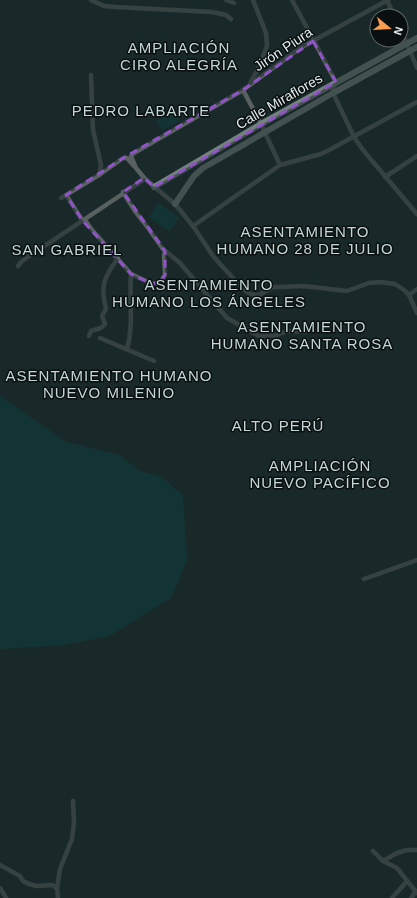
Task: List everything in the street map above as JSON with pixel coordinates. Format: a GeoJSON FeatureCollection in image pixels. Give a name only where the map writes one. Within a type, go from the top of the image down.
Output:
{"type":"FeatureCollection","features":[{"type":"Feature","properties":{"kind":"street"},"geometry":{"type":"LineString","coordinates":[[91,0],[104,6],[212,12],[226,15],[231,19]]}},
{"type":"Feature","properties":{"kind":"street"},"geometry":{"type":"LineString","coordinates":[[226,0],[234,3]]}},
{"type":"Feature","properties":{"kind":"street"},"geometry":{"type":"LineString","coordinates":[[253,0],[266,33],[267,46],[255,75],[243,90],[280,165]]}},
{"type":"Feature","properties":{"kind":"street"},"geometry":{"type":"LineString","coordinates":[[292,0],[336,82],[333,88],[333,93],[354,137],[363,150],[416,212]]}},
{"type":"Feature","properties":{"kind":"street","name":"Jirón Piura"},"geometry":{"type":"LineString","coordinates":[[136,168],[131,156],[134,153],[243,90],[300,48],[387,0]]}},
{"type":"Feature","properties":{"kind":"street","name":"Calle Miraflores"},"geometry":{"type":"LineString","coordinates":[[175,204],[198,172],[333,93],[417,47]]}},
{"type":"Feature","properties":{"kind":"street","name":"Calle Miraflores"},"geometry":{"type":"LineString","coordinates":[[154,187],[261,124],[400,48]]}},
{"type":"Feature","properties":{"kind":"street"},"geometry":{"type":"LineString","coordinates":[[408,48],[417,68]]}},
{"type":"Feature","properties":{"kind":"street"},"geometry":{"type":"LineString","coordinates":[[91,75],[93,130],[100,164],[99,175]]}},
{"type":"Feature","properties":{"kind":"street"},"geometry":{"type":"LineString","coordinates":[[193,226],[280,165],[321,154],[417,102]]}},
{"type":"Feature","properties":{"kind":"street"},"geometry":{"type":"LineString","coordinates":[[385,176],[417,156]]}},
{"type":"Feature","properties":{"kind":"street"},"geometry":{"type":"LineString","coordinates":[[165,252],[165,275],[161,281],[156,284],[152,284],[131,274],[63,197],[124,158],[127,158],[144,179],[175,204],[193,226],[213,256],[241,287],[252,295],[259,295],[273,287],[281,286],[303,286],[347,291],[369,283],[380,282],[395,284],[404,290],[409,295],[417,313]]}},
{"type":"Feature","properties":{"kind":"street"},"geometry":{"type":"LineString","coordinates":[[18,266],[22,261],[144,179]]}},
{"type":"Feature","properties":{"kind":"street"},"geometry":{"type":"LineString","coordinates":[[124,192],[135,211],[165,252],[180,263],[227,318],[258,336],[278,335],[287,331],[305,332]]}},
{"type":"Feature","properties":{"kind":"street"},"geometry":{"type":"LineString","coordinates":[[89,336],[91,331],[101,328],[105,324],[102,316],[106,310],[102,292],[103,282],[109,270],[118,258]]}},
{"type":"Feature","properties":{"kind":"street"},"geometry":{"type":"LineString","coordinates":[[127,349],[131,327],[131,274]]}},
{"type":"Feature","properties":{"kind":"street"},"geometry":{"type":"LineString","coordinates":[[409,295],[417,289]]}},
{"type":"Feature","properties":{"kind":"street"},"geometry":{"type":"LineString","coordinates":[[100,338],[154,361]]}},
{"type":"Feature","properties":{"kind":"street"},"geometry":{"type":"LineString","coordinates":[[364,579],[417,560]]}},
{"type":"Feature","properties":{"kind":"street"},"geometry":{"type":"LineString","coordinates":[[58,898],[57,888],[60,869],[72,839],[74,823],[73,801]]}},
{"type":"Feature","properties":{"kind":"street"},"geometry":{"type":"LineString","coordinates":[[383,861],[397,853],[407,850],[417,850]]}},
{"type":"Feature","properties":{"kind":"street"},"geometry":{"type":"LineString","coordinates":[[373,851],[383,861],[397,868],[416,892],[411,898]]}},
{"type":"Feature","properties":{"kind":"street"},"geometry":{"type":"LineString","coordinates":[[0,865],[20,876],[23,881],[29,884],[36,886],[52,885],[57,888]]}},
{"type":"Feature","properties":{"kind":"street"},"geometry":{"type":"LineString","coordinates":[[392,898],[407,881]]}},
{"type":"Feature","properties":{"kind":"street"},"geometry":{"type":"LineString","coordinates":[[0,888],[6,898]]}},
{"type":"Feature","properties":{"kind":"highlighted area"},"geometry":{"type":"Polygon","coordinates":[[[313,41],[336,82],[154,187],[144,178],[123,192],[165,251],[165,275],[161,281],[152,284],[131,274],[82,220],[66,195],[123,158],[243,90],[313,41]]]}},
{"type":"Feature","properties":{"kind":"shaded area"},"geometry":{"type":"Polygon","coordinates":[[[173,110],[180,120],[163,130],[156,121],[173,110]]]}},
{"type":"Feature","properties":{"kind":"shaded area"},"geometry":{"type":"Polygon","coordinates":[[[158,203],[179,218],[170,231],[149,217],[158,203]]]}},
{"type":"Feature","properties":{"kind":"shaded area"},"geometry":{"type":"Polygon","coordinates":[[[0,396],[66,442],[120,455],[139,471],[162,477],[183,496],[187,560],[171,598],[109,636],[64,645],[0,649],[0,396]]]}},
{"type":"Feature","properties":{"kind":"district","name":"AMPLIACIÓN CIRO ALEGRÍA"},"geometry":{"type":"Point","coordinates":[179,56]}},
{"type":"Feature","properties":{"kind":"district","name":"PEDRO LABARTE"},"geometry":{"type":"Point","coordinates":[141,110]}},
{"type":"Feature","properties":{"kind":"district","name":"ASENTAMIENTO HUMANO 28 DE JULIO"},"geometry":{"type":"Point","coordinates":[305,240]}},
{"type":"Feature","properties":{"kind":"district","name":"SAN GABRIEL"},"geometry":{"type":"Point","coordinates":[67,249]}},
{"type":"Feature","properties":{"kind":"district","name":"ASENTAMIENTO HUMANO LOS ÁNGELES"},"geometry":{"type":"Point","coordinates":[209,292]}},
{"type":"Feature","properties":{"kind":"district","name":"ASENTAMIENTO HUMANO SANTA ROSA"},"geometry":{"type":"Point","coordinates":[302,334]}},
{"type":"Feature","properties":{"kind":"district","name":"ASENTAMIENTO HUMANO NUEVO MILENIO"},"geometry":{"type":"Point","coordinates":[109,384]}},
{"type":"Feature","properties":{"kind":"district","name":"ALTO PERÚ"},"geometry":{"type":"Point","coordinates":[278,425]}},
{"type":"Feature","properties":{"kind":"district","name":"AMPLIACIÓN NUEVO PACÍFICO"},"geometry":{"type":"Point","coordinates":[320,474]}}]}
